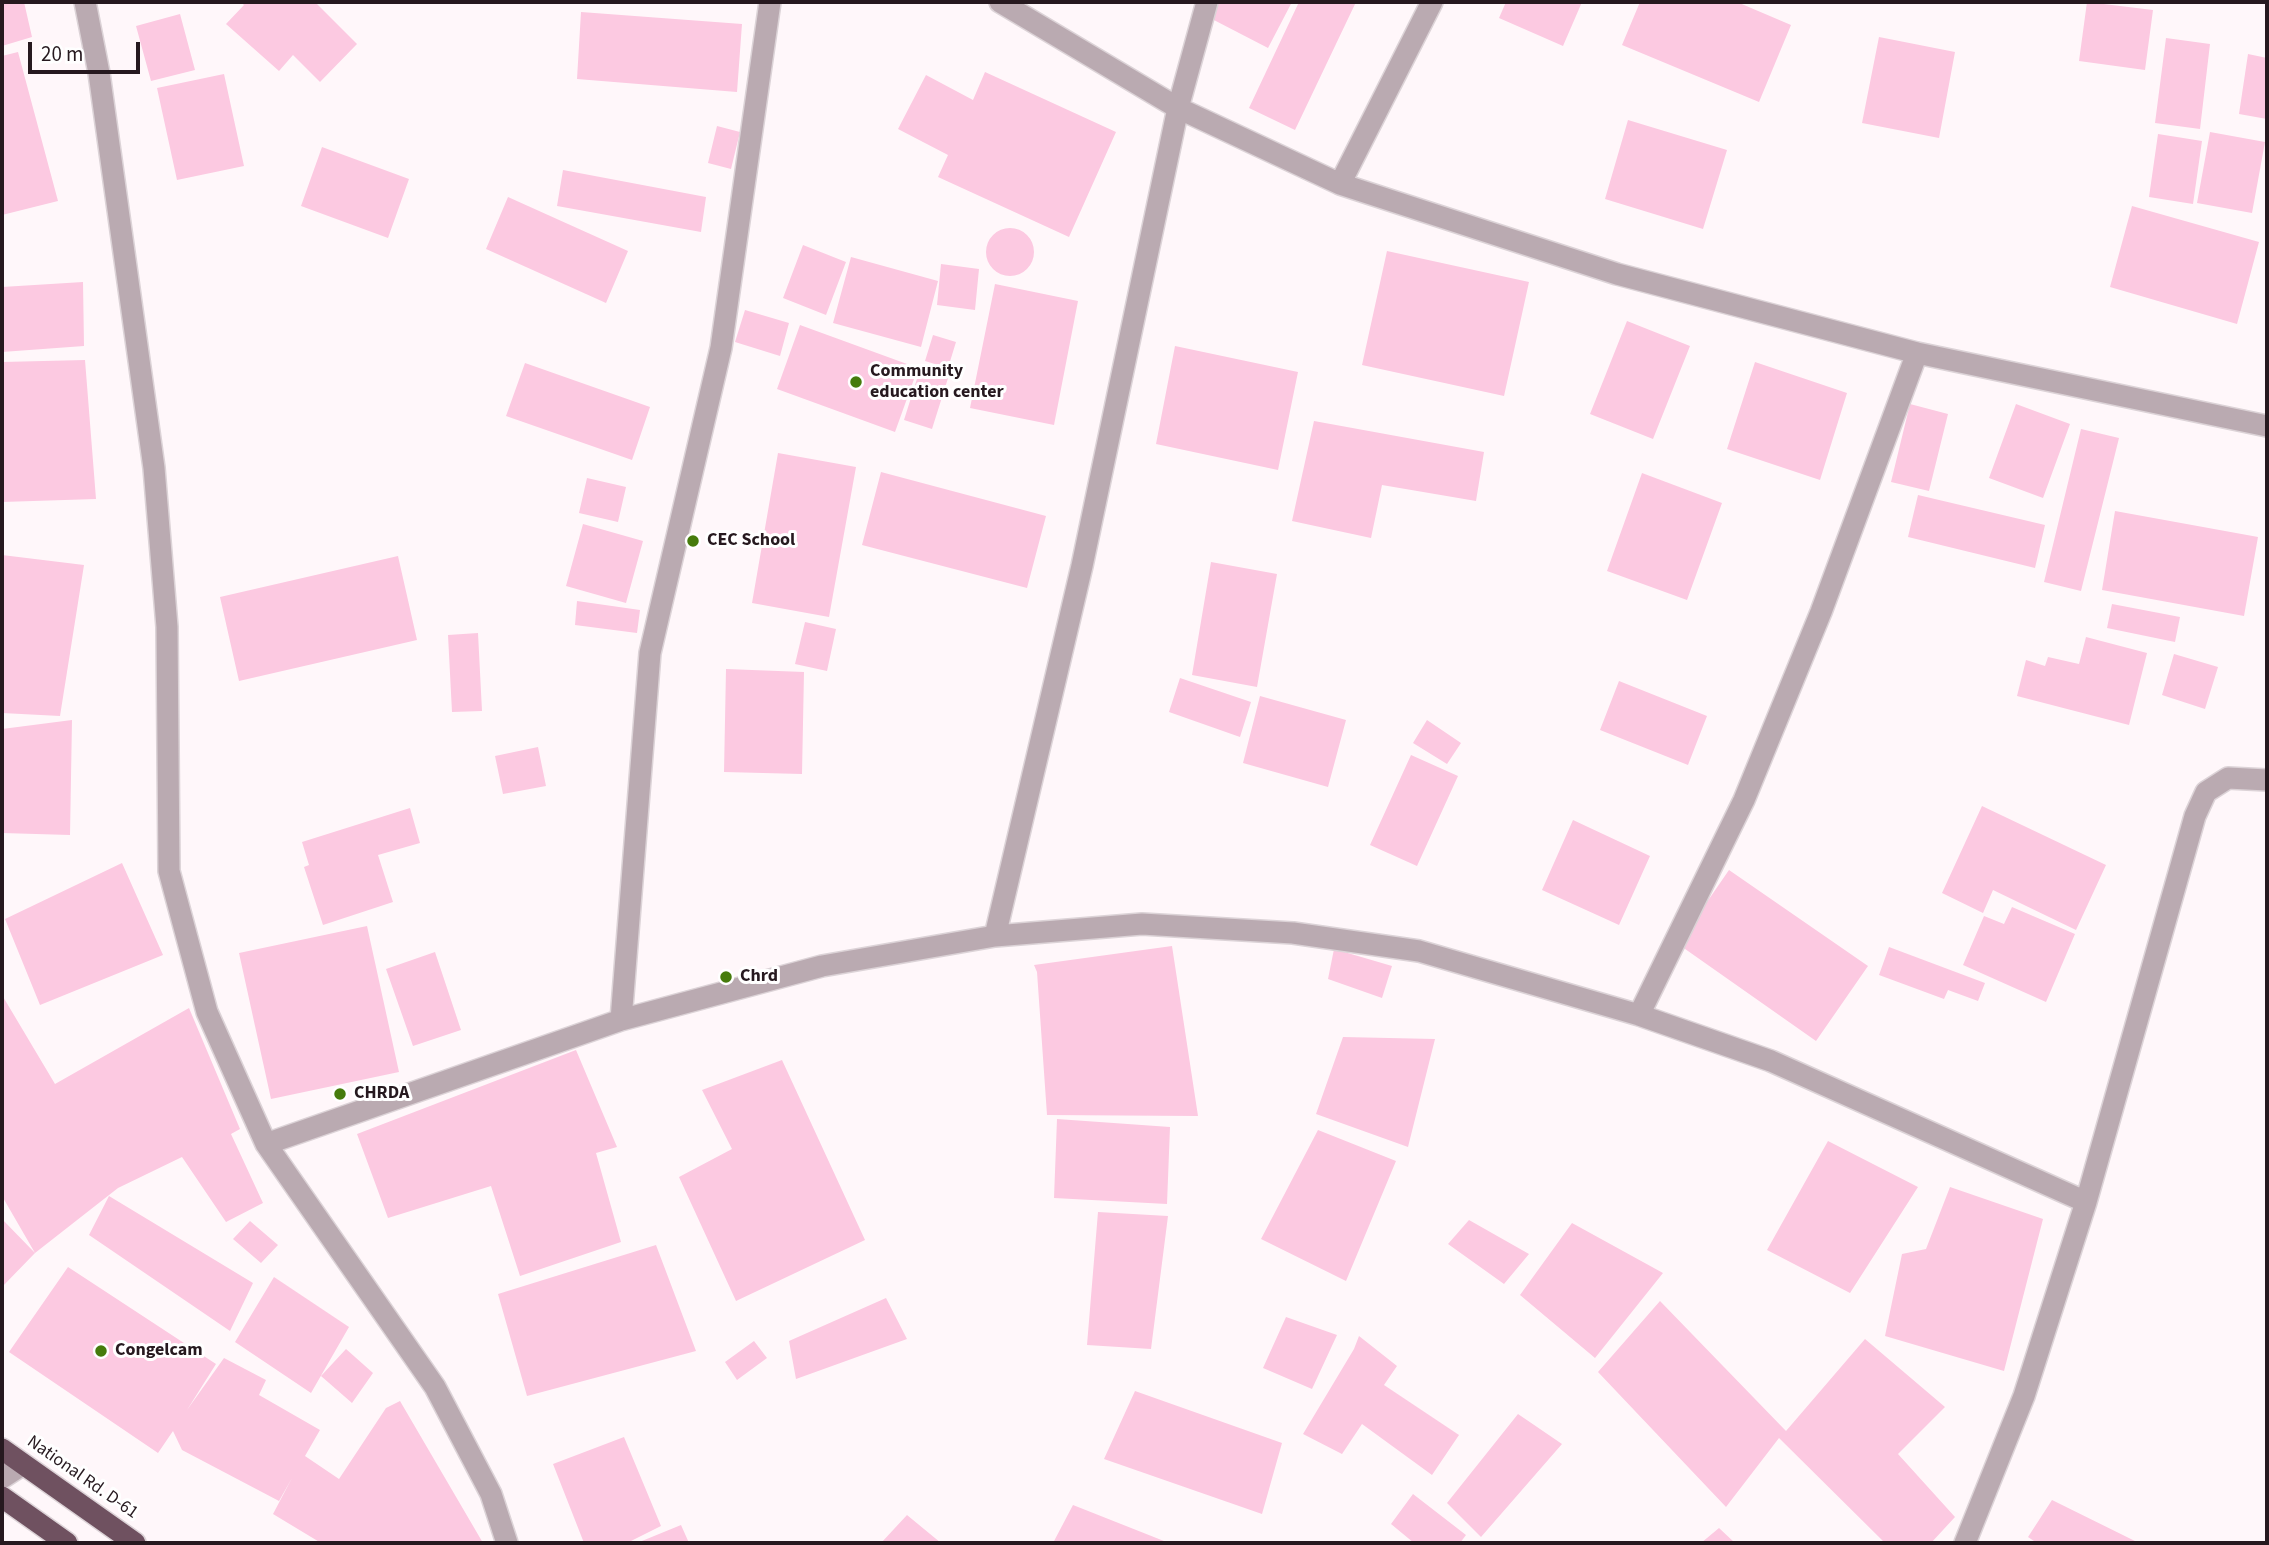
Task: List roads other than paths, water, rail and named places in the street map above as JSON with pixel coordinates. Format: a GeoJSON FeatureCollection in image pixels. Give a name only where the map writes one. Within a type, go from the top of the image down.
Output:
{"type":"FeatureCollection","features":[{"type":"Feature","properties":{"kind":"highway","name":"National Rd. D-61"},"geometry":{"type":"LineString","coordinates":[[2,1449],[135,1543]]}},
{"type":"Feature","properties":{"kind":"highway"},"geometry":{"type":"LineString","coordinates":[[2,1497],[67,1543]]}},
{"type":"Feature","properties":{"kind":"street"},"geometry":{"type":"LineString","coordinates":[[85,2],[99,73],[154,468],[167,627],[169,872],[207,1012],[266,1144],[435,1387],[491,1494],[507,1543]]}},
{"type":"Feature","properties":{"kind":"street"},"geometry":{"type":"LineString","coordinates":[[621,1020],[650,653],[721,348],[770,2]]}},
{"type":"Feature","properties":{"kind":"street"},"geometry":{"type":"LineString","coordinates":[[1000,2],[1178,108],[1340,184],[1617,274],[1917,353],[2267,426]]}},
{"type":"Feature","properties":{"kind":"street"},"geometry":{"type":"LineString","coordinates":[[995,936],[1082,566],[1178,108],[1207,2]]}},
{"type":"Feature","properties":{"kind":"street"},"geometry":{"type":"LineString","coordinates":[[1340,184],[1432,2]]}},
{"type":"Feature","properties":{"kind":"street"},"geometry":{"type":"LineString","coordinates":[[1639,1015],[1744,800],[1821,612],[1917,353]]}},
{"type":"Feature","properties":{"kind":"street"},"geometry":{"type":"LineString","coordinates":[[1965,1543],[2024,1396],[2086,1202],[2195,816],[2206,792],[2228,778],[2267,780]]}},
{"type":"Feature","properties":{"kind":"street"},"geometry":{"type":"LineString","coordinates":[[266,1144],[621,1020],[822,966],[995,936],[1142,924],[1293,933],[1419,951],[1639,1015],[1771,1061],[2086,1202]]}},
{"type":"Feature","properties":{"kind":"street"},"geometry":{"type":"LineString","coordinates":[[2,1478],[22,1465]]}},
{"type":"Feature","properties":{"kind":"place","name":"Community education center"},"geometry":{"type":"Point","coordinates":[856,382]}},
{"type":"Feature","properties":{"kind":"place","name":"CEC School"},"geometry":{"type":"Point","coordinates":[693,541]}},
{"type":"Feature","properties":{"kind":"place","name":"Chrd"},"geometry":{"type":"Point","coordinates":[726,977]}},
{"type":"Feature","properties":{"kind":"place","name":"CHRDA"},"geometry":{"type":"Point","coordinates":[340,1094]}},
{"type":"Feature","properties":{"kind":"place","name":"Congelcam"},"geometry":{"type":"Point","coordinates":[101,1351]}}]}
